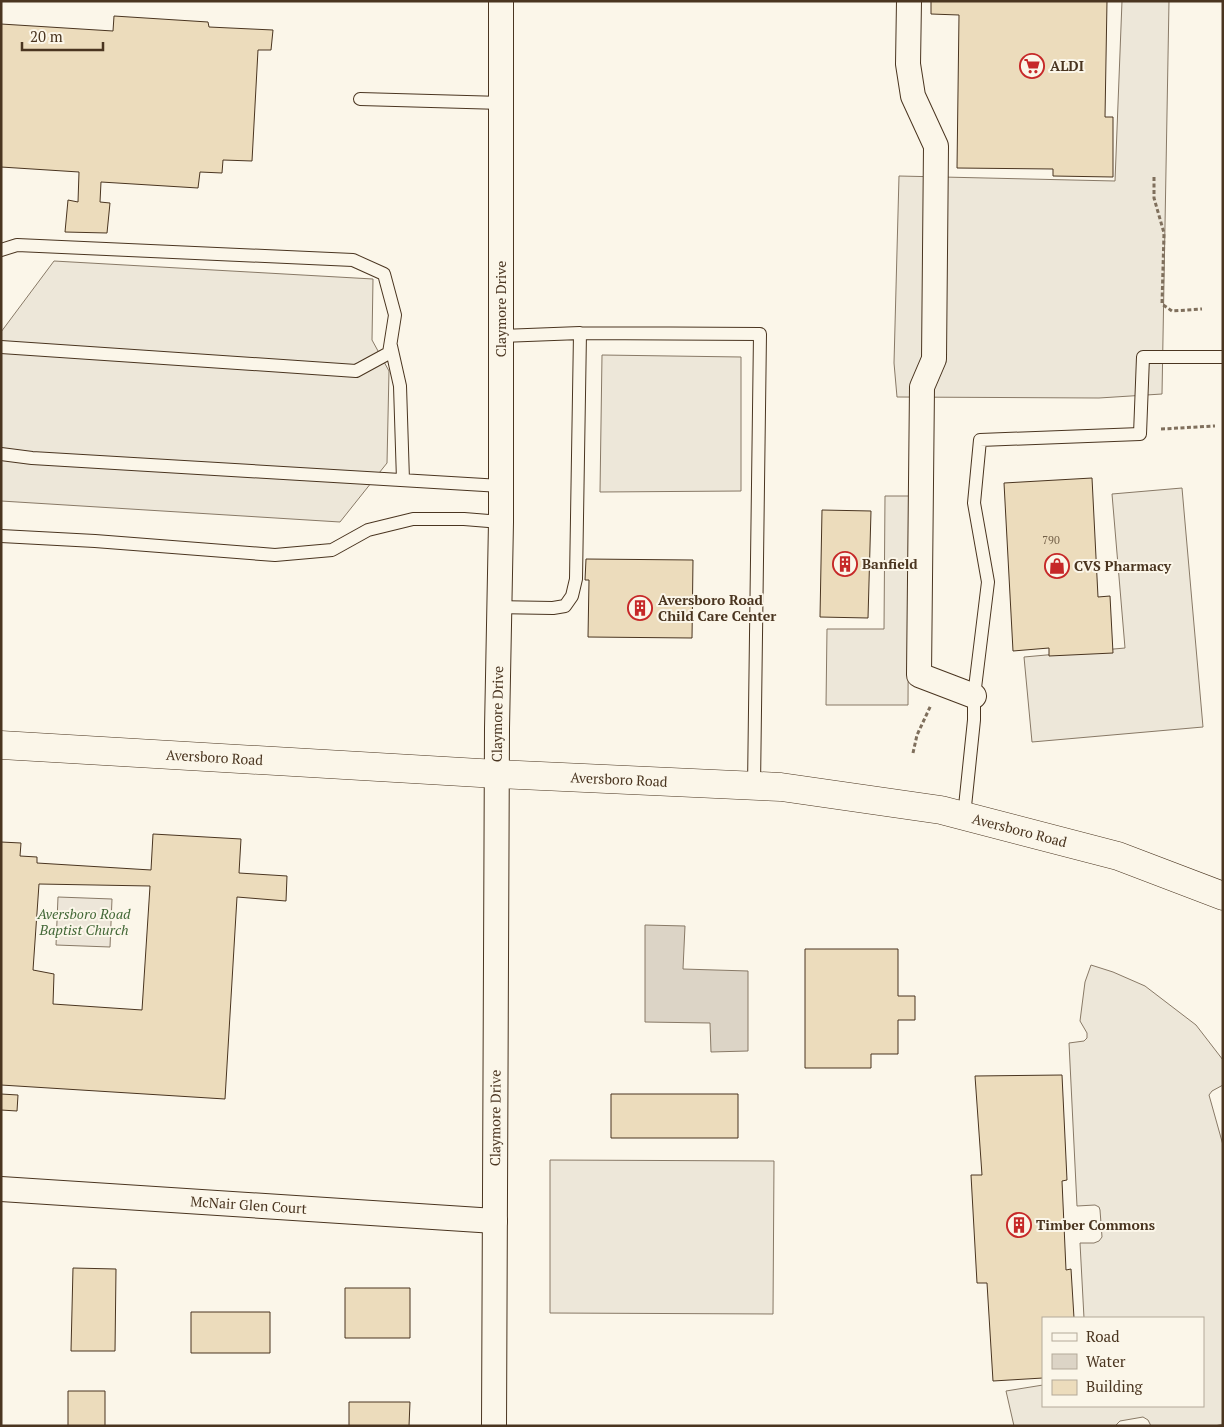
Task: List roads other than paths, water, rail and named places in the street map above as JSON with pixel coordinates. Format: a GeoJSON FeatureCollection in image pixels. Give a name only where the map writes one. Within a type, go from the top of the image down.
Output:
{"type":"FeatureCollection","features":[{"type":"Feature","properties":{"kind":"street","name":"Claymore Drive"},"geometry":{"type":"LineString","coordinates":[[494,1426],[497,774],[501,522],[501,1]]}},
{"type":"Feature","properties":{"kind":"street"},"geometry":{"type":"LineString","coordinates":[[909,1],[908,64],[913,96],[936,146],[934,359],[922,388],[919,675],[974,696]]}},
{"type":"Feature","properties":{"kind":"street","name":"Aversboro Road"},"geometry":{"type":"LineString","coordinates":[[1,745],[497,774],[781,787],[941,810],[1118,856],[1223,896]]}},
{"type":"Feature","properties":{"kind":"street","name":"McNair Glen Court"},"geometry":{"type":"LineString","coordinates":[[1,1189],[495,1221]]}},
{"type":"Feature","properties":{"kind":"lane"},"geometry":{"type":"LineString","coordinates":[[360,99],[502,103]]}},
{"type":"Feature","properties":{"kind":"lane"},"geometry":{"type":"LineString","coordinates":[[1,250],[17,244],[353,260],[384,274],[396,315],[389,353],[356,371],[1,348]]}},
{"type":"Feature","properties":{"kind":"lane"},"geometry":{"type":"LineString","coordinates":[[500,336],[580,333],[760,334],[754,786]]}},
{"type":"Feature","properties":{"kind":"lane"},"geometry":{"type":"LineString","coordinates":[[499,607],[553,608],[565,606],[572,596],[576,579],[580,333]]}},
{"type":"Feature","properties":{"kind":"lane"},"geometry":{"type":"LineString","coordinates":[[390,346],[400,386],[403,480]]}},
{"type":"Feature","properties":{"kind":"lane"},"geometry":{"type":"LineString","coordinates":[[964,816],[974,720],[974,696],[988,582],[974,503],[980,440],[1140,434],[1143,357],[1223,357]]}},
{"type":"Feature","properties":{"kind":"lane"},"geometry":{"type":"LineString","coordinates":[[1,454],[32,458],[501,486]]}},
{"type":"Feature","properties":{"kind":"lane"},"geometry":{"type":"LineString","coordinates":[[1,536],[95,541],[275,555],[332,550],[368,530],[413,519],[464,519],[501,522]]}},
{"type":"Feature","properties":{"kind":"water"},"geometry":{"type":"Polygon","coordinates":[[[645,925],[685,926],[683,969],[748,971],[748,1051],[711,1052],[710,1023],[645,1022],[645,925]]]}},
{"type":"Feature","properties":{"kind":"place","name":"ALDI"},"geometry":{"type":"Point","coordinates":[1032,66]}},
{"type":"Feature","properties":{"kind":"place","name":"Banfield"},"geometry":{"type":"Point","coordinates":[845,564]}},
{"type":"Feature","properties":{"kind":"place","name":"CVS Pharmacy"},"geometry":{"type":"Point","coordinates":[1057,566]}},
{"type":"Feature","properties":{"kind":"place","name":"Aversboro Road Child Care Center"},"geometry":{"type":"Point","coordinates":[640,608]}},
{"type":"Feature","properties":{"kind":"place","name":"Timber Commons"},"geometry":{"type":"Point","coordinates":[1019,1225]}},
{"type":"Feature","properties":{"kind":"park label","name":"Aversboro Road Baptist Church"},"geometry":{"type":"Point","coordinates":[84,922]}}]}
